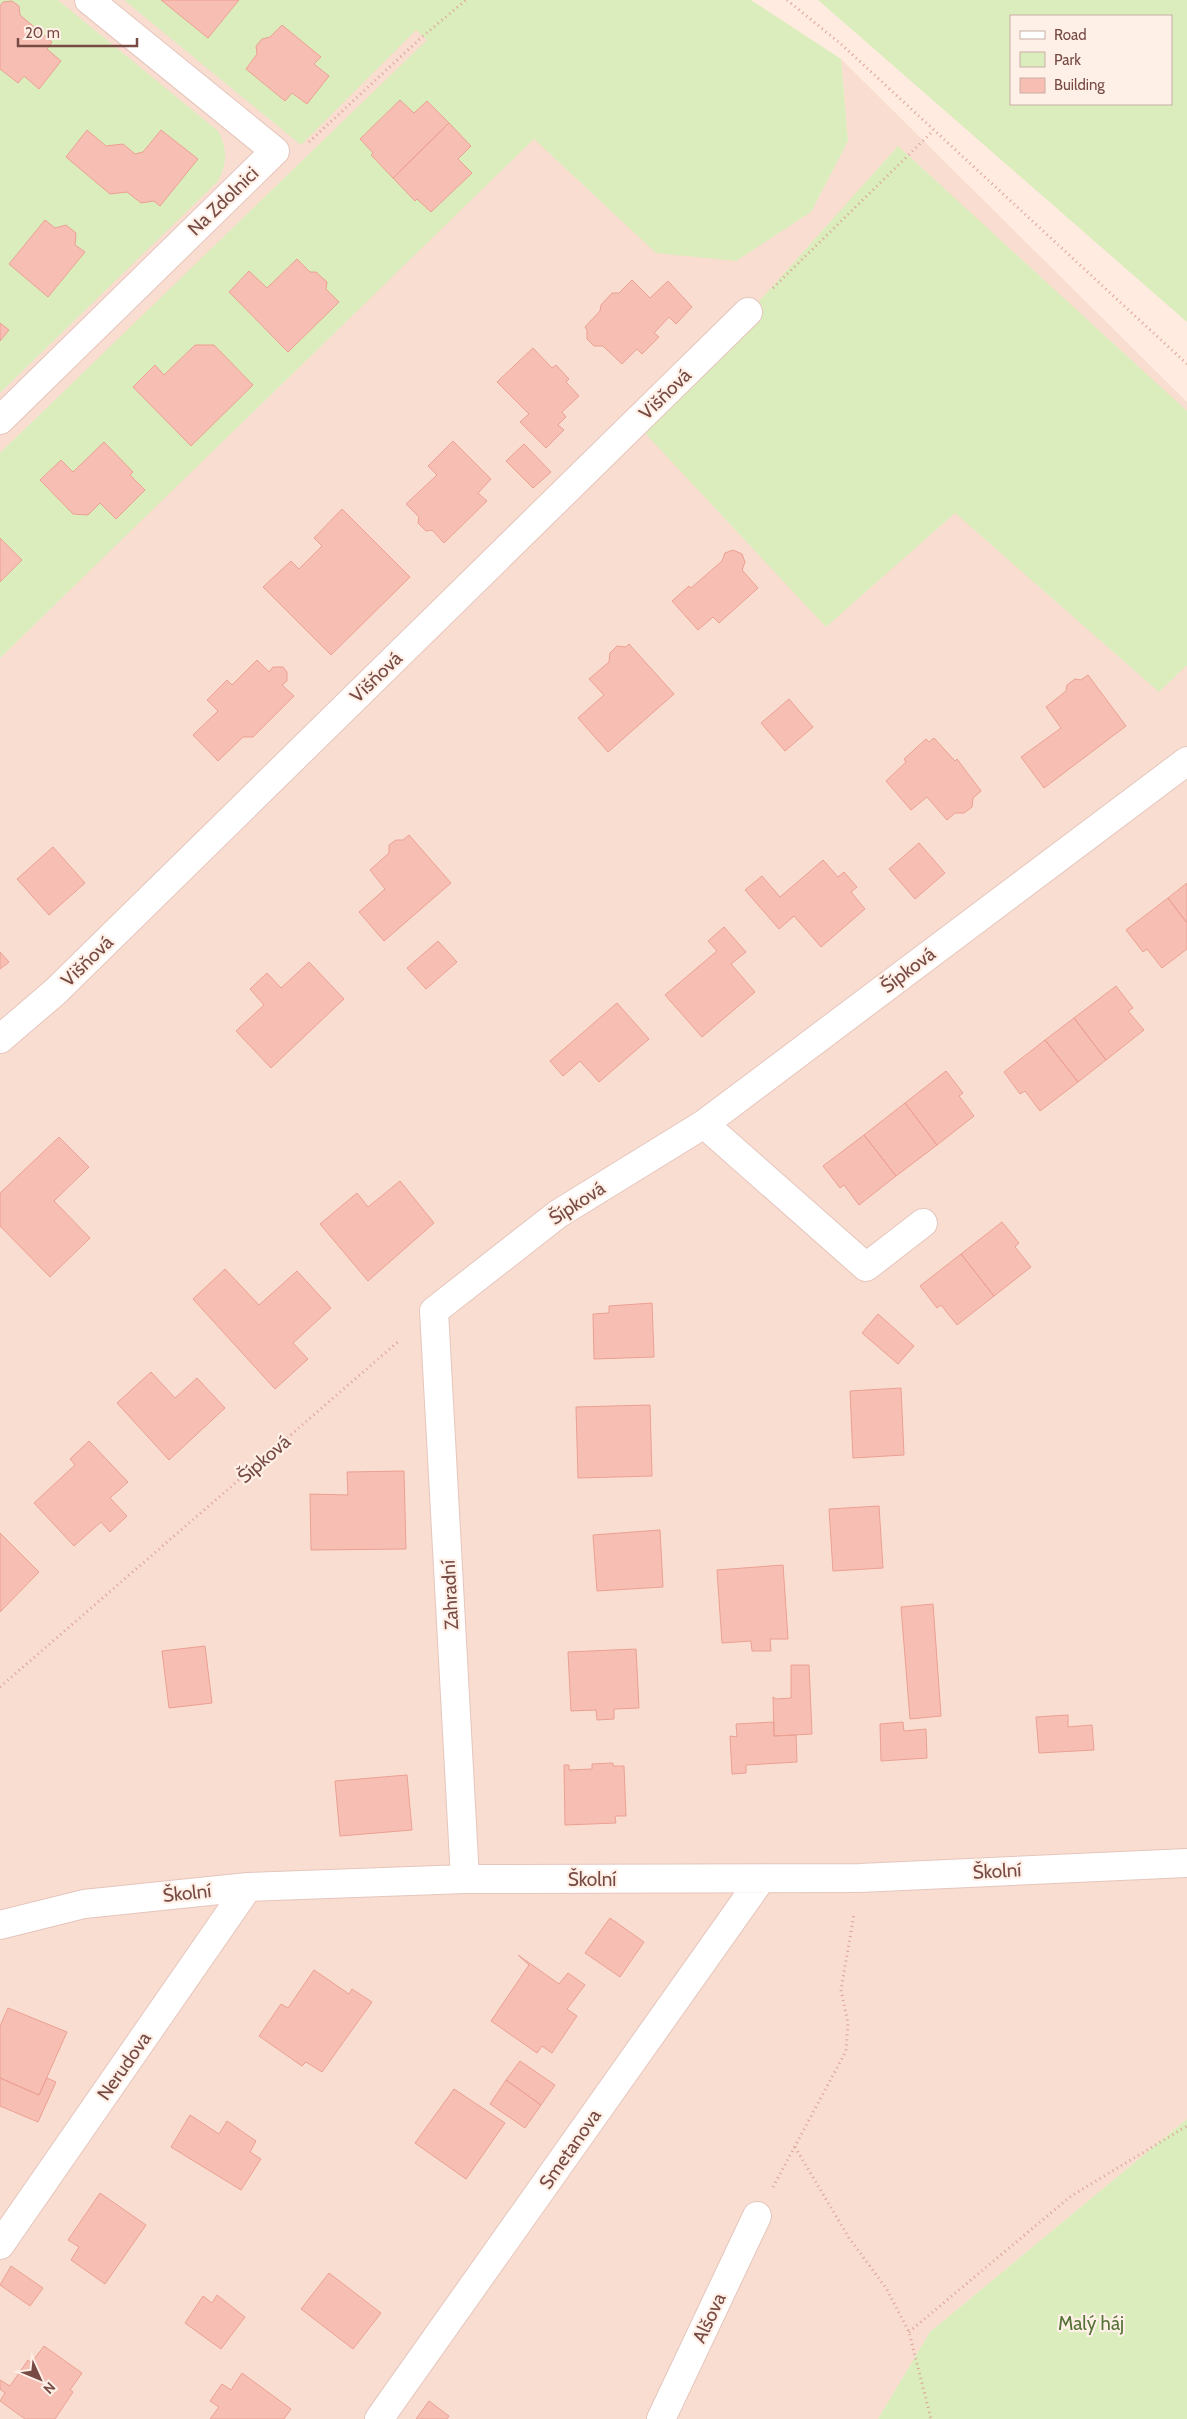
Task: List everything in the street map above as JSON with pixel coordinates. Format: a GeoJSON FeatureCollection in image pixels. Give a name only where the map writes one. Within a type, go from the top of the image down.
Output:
{"type":"FeatureCollection","features":[{"type":"Feature","properties":{"kind":"street","name":"Na Zdolnici"},"geometry":{"type":"LineString","coordinates":[[0,420],[275,151],[89,0]]}},
{"type":"Feature","properties":{"kind":"street","name":"Višňová"},"geometry":{"type":"LineString","coordinates":[[0,1040],[55,992],[748,312]]}},
{"type":"Feature","properties":{"kind":"street","name":"Šípková"},"geometry":{"type":"LineString","coordinates":[[434,1311],[558,1214],[704,1124],[1187,761]]}},
{"type":"Feature","properties":{"kind":"street"},"geometry":{"type":"LineString","coordinates":[[704,1124],[866,1267],[923,1223]]}},
{"type":"Feature","properties":{"kind":"street","name":"Zahradní"},"geometry":{"type":"LineString","coordinates":[[434,1311],[465,1879]]}},
{"type":"Feature","properties":{"kind":"street","name":"Školní"},"geometry":{"type":"LineString","coordinates":[[0,1925],[84,1904],[248,1887],[465,1879],[761,1880],[860,1878],[1187,1863]]}},
{"type":"Feature","properties":{"kind":"street","name":"Smetanova"},"geometry":{"type":"LineString","coordinates":[[379,2419],[761,1880]]}},
{"type":"Feature","properties":{"kind":"street","name":"Nerudova"},"geometry":{"type":"LineString","coordinates":[[0,2245],[248,1887]]}},
{"type":"Feature","properties":{"kind":"street","name":"Alšova"},"geometry":{"type":"LineString","coordinates":[[661,2419],[757,2216]]}},
{"type":"Feature","properties":{"kind":"path"},"geometry":{"type":"LineString","coordinates":[[275,151],[300,151],[423,36],[466,0]]}},
{"type":"Feature","properties":{"kind":"path"},"geometry":{"type":"LineString","coordinates":[[787,0],[841,44],[1187,364]]}},
{"type":"Feature","properties":{"kind":"path"},"geometry":{"type":"LineString","coordinates":[[748,312],[933,131]]}},
{"type":"Feature","properties":{"kind":"path","name":"Šípková"},"geometry":{"type":"LineString","coordinates":[[0,1687],[434,1311]]}},
{"type":"Feature","properties":{"kind":"path"},"geometry":{"type":"LineString","coordinates":[[757,2216],[846,2051],[848,2023],[841,1990],[860,1878]]}},
{"type":"Feature","properties":{"kind":"path"},"geometry":{"type":"LineString","coordinates":[[909,2332],[1071,2196],[1187,2126]]}},
{"type":"Feature","properties":{"kind":"path"},"geometry":{"type":"LineString","coordinates":[[795,2146],[850,2238],[886,2288],[909,2332],[931,2419]]}},
{"type":"Feature","properties":{"kind":"shaded area"},"geometry":{"type":"Polygon","coordinates":[[[0,0],[383,0],[427,40],[811,212],[848,141],[841,59],[1187,402],[1187,2119],[930,2332],[878,2419],[0,2419],[0,0]]]}},
{"type":"Feature","properties":{"kind":"green space"},"geometry":{"type":"Polygon","coordinates":[[[0,0],[58,0],[218,131],[225,150],[225,162],[218,181],[0,393],[0,0]]]}},
{"type":"Feature","properties":{"kind":"green space"},"geometry":{"type":"Polygon","coordinates":[[[124,0],[751,0],[841,59],[848,141],[811,212],[736,261],[656,253],[534,139],[0,658],[0,453],[427,40],[416,30],[301,145],[124,0]]]}},
{"type":"Feature","properties":{"kind":"green space"},"geometry":{"type":"Polygon","coordinates":[[[818,0],[1187,0],[1187,322],[818,0]]]}},
{"type":"Feature","properties":{"kind":"green space"},"geometry":{"type":"Polygon","coordinates":[[[898,146],[1187,411],[1187,665],[1159,692],[955,513],[826,627],[643,431],[898,146]]]}},
{"type":"Feature","properties":{"kind":"green space","name":"Malý háj"},"geometry":{"type":"Polygon","coordinates":[[[1187,2119],[1187,2419],[878,2419],[930,2332],[1187,2119]]]}},
{"type":"Feature","properties":{"kind":"building"},"geometry":{"type":"Polygon","coordinates":[[[161,0],[239,0],[208,38],[161,0]]]}},
{"type":"Feature","properties":{"kind":"building"},"geometry":{"type":"Polygon","coordinates":[[[12,1],[19,6],[20,15],[52,42],[47,49],[61,61],[39,89],[24,76],[18,83],[0,69],[0,6],[3,2],[12,1]]]}},
{"type":"Feature","properties":{"kind":"building"},"geometry":{"type":"Polygon","coordinates":[[[282,25],[321,57],[314,64],[329,76],[307,104],[292,93],[285,101],[246,69],[257,54],[256,46],[262,39],[270,37],[282,25]]]}},
{"type":"Feature","properties":{"kind":"building"},"geometry":{"type":"Polygon","coordinates":[[[400,100],[414,113],[427,101],[449,123],[393,178],[371,155],[373,153],[360,139],[400,100]]]}},
{"type":"Feature","properties":{"kind":"building"},"geometry":{"type":"Polygon","coordinates":[[[449,123],[471,146],[458,159],[472,173],[431,212],[417,199],[415,201],[393,178],[449,123]]]}},
{"type":"Feature","properties":{"kind":"building"},"geometry":{"type":"Polygon","coordinates":[[[87,130],[106,146],[123,144],[135,154],[143,152],[161,130],[198,159],[160,206],[154,201],[141,203],[127,192],[110,194],[66,157],[87,130]]]}},
{"type":"Feature","properties":{"kind":"building"},"geometry":{"type":"Polygon","coordinates":[[[45,220],[55,228],[66,225],[76,233],[75,245],[85,252],[48,297],[9,264],[45,220]]]}},
{"type":"Feature","properties":{"kind":"building"},"geometry":{"type":"Polygon","coordinates":[[[297,259],[310,272],[316,272],[327,282],[326,289],[339,302],[288,352],[229,292],[249,271],[267,288],[297,259]]]}},
{"type":"Feature","properties":{"kind":"building"},"geometry":{"type":"Polygon","coordinates":[[[632,280],[650,298],[668,281],[692,307],[676,324],[669,317],[654,333],[659,337],[642,354],[637,349],[622,364],[603,346],[594,346],[587,339],[585,327],[600,311],[601,305],[612,293],[619,293],[632,280]]]}},
{"type":"Feature","properties":{"kind":"building"},"geometry":{"type":"Polygon","coordinates":[[[0,323],[9,330],[0,341],[0,323]]]}},
{"type":"Feature","properties":{"kind":"building"},"geometry":{"type":"Polygon","coordinates":[[[195,345],[214,345],[253,385],[191,446],[133,387],[155,365],[164,375],[195,345]]]}},
{"type":"Feature","properties":{"kind":"building"},"geometry":{"type":"Polygon","coordinates":[[[533,348],[552,368],[556,365],[569,379],[566,382],[579,396],[562,412],[566,417],[558,425],[564,430],[546,448],[520,422],[529,414],[497,382],[533,348]]]}},
{"type":"Feature","properties":{"kind":"building"},"geometry":{"type":"Polygon","coordinates":[[[453,441],[491,479],[478,493],[487,501],[444,543],[432,530],[426,531],[418,523],[419,517],[406,504],[437,475],[428,466],[453,441]]]}},
{"type":"Feature","properties":{"kind":"building"},"geometry":{"type":"Polygon","coordinates":[[[104,442],[133,472],[130,475],[145,490],[116,519],[100,503],[88,515],[73,514],[40,480],[61,460],[73,472],[104,442]]]}},
{"type":"Feature","properties":{"kind":"building"},"geometry":{"type":"Polygon","coordinates":[[[524,444],[551,472],[533,488],[506,461],[524,444]]]}},
{"type":"Feature","properties":{"kind":"building"},"geometry":{"type":"Polygon","coordinates":[[[342,509],[410,577],[331,655],[263,587],[291,561],[299,569],[322,546],[314,538],[342,509]]]}},
{"type":"Feature","properties":{"kind":"building"},"geometry":{"type":"Polygon","coordinates":[[[0,538],[22,560],[0,582],[0,538]]]}},
{"type":"Feature","properties":{"kind":"building"},"geometry":{"type":"Polygon","coordinates":[[[733,550],[742,554],[745,562],[742,570],[758,588],[719,623],[713,617],[698,630],[672,601],[689,586],[691,588],[722,561],[725,553],[733,550]]]}},
{"type":"Feature","properties":{"kind":"building"},"geometry":{"type":"Polygon","coordinates":[[[629,644],[674,694],[608,752],[578,718],[604,695],[589,679],[609,662],[610,653],[617,646],[626,647],[629,644]]]}},
{"type":"Feature","properties":{"kind":"building"},"geometry":{"type":"Polygon","coordinates":[[[257,660],[269,672],[273,667],[283,667],[287,672],[287,681],[282,685],[294,696],[253,737],[243,737],[218,761],[193,735],[218,711],[207,700],[227,680],[232,685],[257,660]]]}},
{"type":"Feature","properties":{"kind":"building"},"geometry":{"type":"Polygon","coordinates":[[[1088,675],[1126,726],[1044,788],[1021,757],[1061,728],[1046,707],[1066,691],[1067,685],[1075,679],[1081,680],[1088,675]]]}},
{"type":"Feature","properties":{"kind":"building"},"geometry":{"type":"Polygon","coordinates":[[[789,699],[813,727],[785,751],[761,723],[789,699]]]}},
{"type":"Feature","properties":{"kind":"building"},"geometry":{"type":"Polygon","coordinates":[[[934,738],[955,761],[957,759],[981,791],[973,798],[972,807],[964,813],[955,813],[947,820],[927,797],[911,810],[886,781],[906,762],[904,759],[926,739],[929,742],[934,738]]]}},
{"type":"Feature","properties":{"kind":"building"},"geometry":{"type":"Polygon","coordinates":[[[409,835],[451,883],[384,941],[359,912],[385,889],[370,870],[389,853],[389,845],[396,840],[403,840],[409,835]]]}},
{"type":"Feature","properties":{"kind":"building"},"geometry":{"type":"Polygon","coordinates":[[[919,843],[945,873],[915,899],[889,869],[919,843]]]}},
{"type":"Feature","properties":{"kind":"building"},"geometry":{"type":"Polygon","coordinates":[[[53,847],[85,883],[49,915],[17,879],[53,847]]]}},
{"type":"Feature","properties":{"kind":"building"},"geometry":{"type":"Polygon","coordinates":[[[823,860],[838,877],[844,872],[857,887],[851,892],[865,909],[821,947],[794,916],[779,929],[745,890],[762,876],[780,897],[823,860]]]}},
{"type":"Feature","properties":{"kind":"building"},"geometry":{"type":"Polygon","coordinates":[[[1187,883],[1187,923],[1168,898],[1187,883]]]}},
{"type":"Feature","properties":{"kind":"building"},"geometry":{"type":"Polygon","coordinates":[[[1168,898],[1187,923],[1187,949],[1162,968],[1147,949],[1143,952],[1126,930],[1168,898]]]}},
{"type":"Feature","properties":{"kind":"building"},"geometry":{"type":"Polygon","coordinates":[[[724,927],[746,952],[731,964],[755,992],[702,1037],[665,995],[717,951],[708,941],[724,927]]]}},
{"type":"Feature","properties":{"kind":"building"},"geometry":{"type":"Polygon","coordinates":[[[438,941],[457,962],[426,989],[407,968],[438,941]]]}},
{"type":"Feature","properties":{"kind":"building"},"geometry":{"type":"Polygon","coordinates":[[[0,952],[9,962],[0,969],[0,952]]]}},
{"type":"Feature","properties":{"kind":"building"},"geometry":{"type":"Polygon","coordinates":[[[309,962],[344,999],[271,1068],[236,1031],[264,1005],[250,989],[267,973],[281,988],[309,962]]]}},
{"type":"Feature","properties":{"kind":"building"},"geometry":{"type":"Polygon","coordinates":[[[1116,986],[1133,1008],[1128,1011],[1144,1030],[1106,1060],[1074,1018],[1116,986]]]}},
{"type":"Feature","properties":{"kind":"building"},"geometry":{"type":"Polygon","coordinates":[[[617,1003],[649,1039],[599,1082],[580,1061],[563,1076],[550,1061],[617,1003]]]}},
{"type":"Feature","properties":{"kind":"building"},"geometry":{"type":"Polygon","coordinates":[[[1074,1018],[1106,1060],[1078,1082],[1045,1040],[1074,1018]]]}},
{"type":"Feature","properties":{"kind":"building"},"geometry":{"type":"Polygon","coordinates":[[[1045,1040],[1078,1082],[1040,1111],[1025,1091],[1020,1094],[1004,1072],[1045,1040]]]}},
{"type":"Feature","properties":{"kind":"building"},"geometry":{"type":"Polygon","coordinates":[[[946,1071],[963,1093],[959,1096],[974,1116],[937,1145],[905,1103],[946,1071]]]}},
{"type":"Feature","properties":{"kind":"building"},"geometry":{"type":"Polygon","coordinates":[[[905,1103],[937,1145],[896,1176],[864,1135],[905,1103]]]}},
{"type":"Feature","properties":{"kind":"building"},"geometry":{"type":"Polygon","coordinates":[[[864,1135],[896,1176],[859,1205],[844,1185],[840,1188],[823,1166],[864,1135]]]}},
{"type":"Feature","properties":{"kind":"building"},"geometry":{"type":"Polygon","coordinates":[[[59,1137],[89,1167],[54,1201],[90,1238],[50,1277],[0,1226],[0,1193],[59,1137]]]}},
{"type":"Feature","properties":{"kind":"building"},"geometry":{"type":"Polygon","coordinates":[[[400,1181],[434,1223],[368,1281],[320,1224],[357,1193],[368,1207],[400,1181]]]}},
{"type":"Feature","properties":{"kind":"building"},"geometry":{"type":"Polygon","coordinates":[[[1002,1222],[1019,1243],[1015,1247],[1031,1267],[994,1296],[961,1254],[1002,1222]]]}},
{"type":"Feature","properties":{"kind":"building"},"geometry":{"type":"Polygon","coordinates":[[[961,1254],[994,1296],[957,1325],[941,1305],[937,1308],[920,1286],[961,1254]]]}},
{"type":"Feature","properties":{"kind":"building"},"geometry":{"type":"Polygon","coordinates":[[[225,1269],[259,1305],[297,1271],[331,1308],[293,1343],[308,1359],[275,1389],[193,1299],[225,1269]]]}},
{"type":"Feature","properties":{"kind":"building"},"geometry":{"type":"Polygon","coordinates":[[[652,1303],[654,1357],[594,1359],[593,1314],[609,1313],[609,1306],[652,1303]]]}},
{"type":"Feature","properties":{"kind":"building"},"geometry":{"type":"Polygon","coordinates":[[[878,1314],[914,1346],[898,1364],[862,1333],[878,1314]]]}},
{"type":"Feature","properties":{"kind":"building"},"geometry":{"type":"Polygon","coordinates":[[[151,1372],[175,1398],[197,1378],[225,1408],[169,1460],[117,1403],[151,1372]]]}},
{"type":"Feature","properties":{"kind":"building"},"geometry":{"type":"Polygon","coordinates":[[[901,1388],[904,1455],[853,1458],[850,1391],[901,1388]]]}},
{"type":"Feature","properties":{"kind":"building"},"geometry":{"type":"Polygon","coordinates":[[[650,1405],[652,1476],[578,1478],[576,1407],[650,1405]]]}},
{"type":"Feature","properties":{"kind":"building"},"geometry":{"type":"Polygon","coordinates":[[[89,1441],[128,1482],[110,1498],[127,1516],[110,1532],[101,1522],[74,1546],[34,1503],[75,1465],[70,1459],[89,1441]]]}},
{"type":"Feature","properties":{"kind":"building"},"geometry":{"type":"Polygon","coordinates":[[[404,1471],[406,1549],[311,1550],[310,1494],[348,1495],[347,1472],[404,1471]]]}},
{"type":"Feature","properties":{"kind":"building"},"geometry":{"type":"Polygon","coordinates":[[[879,1506],[883,1568],[833,1571],[829,1509],[879,1506]]]}},
{"type":"Feature","properties":{"kind":"building"},"geometry":{"type":"Polygon","coordinates":[[[660,1530],[663,1587],[597,1591],[593,1535],[660,1530]]]}},
{"type":"Feature","properties":{"kind":"building"},"geometry":{"type":"Polygon","coordinates":[[[0,1533],[39,1572],[0,1612],[0,1533]]]}},
{"type":"Feature","properties":{"kind":"building"},"geometry":{"type":"Polygon","coordinates":[[[783,1565],[788,1639],[770,1639],[771,1651],[752,1651],[751,1641],[722,1643],[717,1570],[783,1565]]]}},
{"type":"Feature","properties":{"kind":"building"},"geometry":{"type":"Polygon","coordinates":[[[933,1604],[941,1716],[910,1719],[901,1607],[933,1604]]]}},
{"type":"Feature","properties":{"kind":"building"},"geometry":{"type":"Polygon","coordinates":[[[205,1646],[212,1703],[169,1708],[162,1651],[205,1646]]]}},
{"type":"Feature","properties":{"kind":"building"},"geometry":{"type":"Polygon","coordinates":[[[636,1649],[639,1708],[614,1709],[614,1719],[597,1720],[596,1710],[571,1711],[568,1652],[636,1649]]]}},
{"type":"Feature","properties":{"kind":"building"},"geometry":{"type":"Polygon","coordinates":[[[791,1665],[809,1665],[812,1734],[774,1736],[773,1697],[776,1699],[791,1698],[791,1665]]]}},
{"type":"Feature","properties":{"kind":"building"},"geometry":{"type":"Polygon","coordinates":[[[1068,1715],[1068,1727],[1092,1725],[1094,1750],[1039,1753],[1036,1717],[1068,1715]]]}},
{"type":"Feature","properties":{"kind":"building"},"geometry":{"type":"Polygon","coordinates":[[[774,1722],[774,1736],[796,1735],[797,1762],[746,1765],[746,1773],[732,1774],[730,1736],[737,1737],[736,1724],[774,1722]]]}},
{"type":"Feature","properties":{"kind":"building"},"geometry":{"type":"Polygon","coordinates":[[[903,1722],[904,1731],[926,1729],[927,1758],[881,1761],[880,1724],[903,1722]]]}},
{"type":"Feature","properties":{"kind":"building"},"geometry":{"type":"Polygon","coordinates":[[[613,1763],[613,1766],[624,1766],[626,1816],[615,1816],[616,1823],[565,1825],[564,1765],[569,1765],[569,1770],[592,1769],[592,1764],[613,1763]]]}},
{"type":"Feature","properties":{"kind":"building"},"geometry":{"type":"Polygon","coordinates":[[[407,1775],[412,1830],[340,1836],[335,1781],[407,1775]]]}},
{"type":"Feature","properties":{"kind":"building"},"geometry":{"type":"Polygon","coordinates":[[[610,1918],[644,1942],[620,1977],[585,1953],[610,1918]]]}},
{"type":"Feature","properties":{"kind":"building"},"geometry":{"type":"Polygon","coordinates":[[[518,1955],[559,1984],[568,1973],[585,1985],[567,2009],[577,2016],[552,2053],[542,2046],[537,2053],[491,2021],[529,1965],[518,1955]]]}},
{"type":"Feature","properties":{"kind":"building"},"geometry":{"type":"Polygon","coordinates":[[[314,1970],[349,1994],[352,1989],[372,2002],[322,2072],[306,2062],[302,2066],[259,2036],[281,2004],[288,2008],[314,1970]]]}},
{"type":"Feature","properties":{"kind":"building"},"geometry":{"type":"Polygon","coordinates":[[[8,2008],[67,2032],[39,2095],[0,2078],[0,2026],[8,2008]]]}},
{"type":"Feature","properties":{"kind":"building"},"geometry":{"type":"Polygon","coordinates":[[[520,2061],[555,2085],[541,2105],[506,2080],[520,2061]]]}},
{"type":"Feature","properties":{"kind":"building"},"geometry":{"type":"Polygon","coordinates":[[[0,2078],[39,2095],[47,2078],[56,2082],[38,2122],[0,2106],[0,2078]]]}},
{"type":"Feature","properties":{"kind":"building"},"geometry":{"type":"Polygon","coordinates":[[[506,2080],[541,2105],[525,2128],[490,2104],[506,2080]]]}},
{"type":"Feature","properties":{"kind":"building"},"geometry":{"type":"Polygon","coordinates":[[[454,2089],[505,2123],[466,2179],[415,2143],[454,2089]]]}},
{"type":"Feature","properties":{"kind":"building"},"geometry":{"type":"Polygon","coordinates":[[[190,2115],[219,2134],[227,2121],[256,2141],[250,2152],[261,2159],[241,2190],[171,2147],[190,2115]]]}},
{"type":"Feature","properties":{"kind":"building"},"geometry":{"type":"Polygon","coordinates":[[[100,2193],[146,2225],[105,2284],[71,2260],[79,2247],[68,2240],[100,2193]]]}},
{"type":"Feature","properties":{"kind":"building"},"geometry":{"type":"Polygon","coordinates":[[[11,2266],[43,2288],[30,2306],[0,2285],[11,2266]]]}},
{"type":"Feature","properties":{"kind":"building"},"geometry":{"type":"Polygon","coordinates":[[[329,2273],[381,2313],[353,2349],[301,2309],[329,2273]]]}},
{"type":"Feature","properties":{"kind":"building"},"geometry":{"type":"Polygon","coordinates":[[[217,2295],[245,2317],[221,2349],[185,2323],[203,2296],[212,2303],[217,2295]]]}},
{"type":"Feature","properties":{"kind":"building"},"geometry":{"type":"Polygon","coordinates":[[[44,2346],[82,2373],[70,2390],[73,2392],[55,2419],[25,2419],[0,2401],[5,2393],[0,2389],[0,2380],[10,2386],[28,2360],[31,2363],[44,2346]]]}},
{"type":"Feature","properties":{"kind":"building"},"geometry":{"type":"Polygon","coordinates":[[[242,2373],[291,2409],[284,2419],[210,2419],[219,2407],[210,2401],[222,2384],[231,2390],[242,2373]]]}},
{"type":"Feature","properties":{"kind":"building"},"geometry":{"type":"Polygon","coordinates":[[[429,2401],[449,2416],[447,2419],[416,2419],[429,2401]]]}}]}
